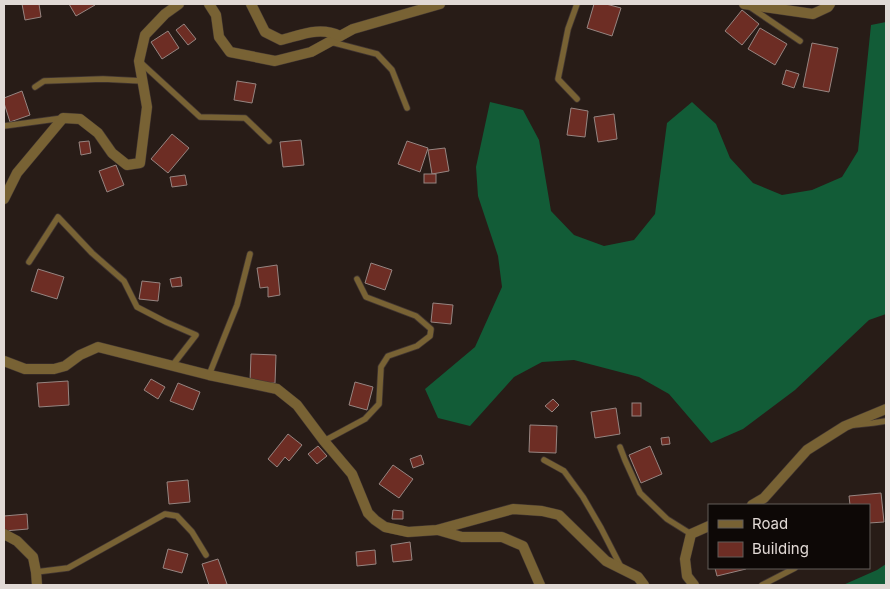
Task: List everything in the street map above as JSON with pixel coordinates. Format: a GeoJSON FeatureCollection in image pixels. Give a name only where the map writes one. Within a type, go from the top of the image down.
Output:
{"type":"FeatureCollection","features":[{"type":"Feature","properties":{"kind":"street"},"geometry":{"type":"LineString","coordinates":[[4,199],[17,173],[62,118],[80,119],[98,133],[112,153],[127,165],[140,162],[148,107],[140,61],[145,35],[165,14],[179,4]]}},
{"type":"Feature","properties":{"kind":"street"},"geometry":{"type":"LineString","coordinates":[[209,4],[216,15],[219,37],[230,52],[275,61],[311,52],[353,29],[425,6],[440,4]]}},
{"type":"Feature","properties":{"kind":"street"},"geometry":{"type":"LineString","coordinates":[[251,4],[265,32],[280,40],[314,31],[331,32],[340,36]]}},
{"type":"Feature","properties":{"kind":"street"},"geometry":{"type":"LineString","coordinates":[[745,4],[813,14],[828,7],[830,4]]}},
{"type":"Feature","properties":{"kind":"street"},"geometry":{"type":"LineString","coordinates":[[4,361],[24,369],[54,369],[65,366],[80,355],[98,348],[209,375],[277,389],[297,405],[352,474],[368,513],[385,526],[408,532],[437,530],[513,509],[542,511],[559,515],[606,561],[638,577],[644,585]]}},
{"type":"Feature","properties":{"kind":"street"},"geometry":{"type":"LineString","coordinates":[[754,504],[764,498],[807,450],[845,426],[886,409]]}},
{"type":"Feature","properties":{"kind":"street"},"geometry":{"type":"LineString","coordinates":[[694,585],[687,576],[685,559],[691,534],[708,526]]}},
{"type":"Feature","properties":{"kind":"street"},"geometry":{"type":"LineString","coordinates":[[437,530],[462,538],[502,538],[523,546],[540,585]]}},
{"type":"Feature","properties":{"kind":"street"},"geometry":{"type":"LineString","coordinates":[[4,534],[17,540],[33,557],[36,585]]}},
{"type":"Feature","properties":{"kind":"lane"},"geometry":{"type":"LineString","coordinates":[[577,4],[568,30],[558,79],[577,99]]}},
{"type":"Feature","properties":{"kind":"lane"},"geometry":{"type":"LineString","coordinates":[[745,4],[800,42]]}},
{"type":"Feature","properties":{"kind":"lane"},"geometry":{"type":"LineString","coordinates":[[330,42],[377,54],[392,70],[407,108]]}},
{"type":"Feature","properties":{"kind":"lane"},"geometry":{"type":"LineString","coordinates":[[140,61],[200,117],[245,118],[269,141]]}},
{"type":"Feature","properties":{"kind":"lane"},"geometry":{"type":"LineString","coordinates":[[35,87],[44,81],[143,81]]}},
{"type":"Feature","properties":{"kind":"lane"},"geometry":{"type":"LineString","coordinates":[[4,126],[62,118]]}},
{"type":"Feature","properties":{"kind":"lane"},"geometry":{"type":"LineString","coordinates":[[29,262],[58,218],[92,253],[124,281],[137,307],[196,335],[172,366]]}},
{"type":"Feature","properties":{"kind":"lane"},"geometry":{"type":"LineString","coordinates":[[209,375],[237,305],[250,254]]}},
{"type":"Feature","properties":{"kind":"lane"},"geometry":{"type":"LineString","coordinates":[[324,441],[365,419],[379,404],[380,367],[388,356],[417,346],[430,336],[431,329],[416,316],[366,298],[357,279]]}},
{"type":"Feature","properties":{"kind":"lane"},"geometry":{"type":"LineString","coordinates":[[845,426],[886,421]]}},
{"type":"Feature","properties":{"kind":"lane"},"geometry":{"type":"LineString","coordinates":[[620,447],[640,493],[667,519],[691,534]]}},
{"type":"Feature","properties":{"kind":"lane"},"geometry":{"type":"LineString","coordinates":[[544,460],[564,471],[583,497],[622,569]]}},
{"type":"Feature","properties":{"kind":"lane"},"geometry":{"type":"LineString","coordinates":[[36,572],[68,568],[165,514],[177,516],[192,532],[206,555]]}},
{"type":"Feature","properties":{"kind":"lane"},"geometry":{"type":"LineString","coordinates":[[762,585],[793,569]]}},
{"type":"Feature","properties":{"kind":"green space"},"geometry":{"type":"Polygon","coordinates":[[[886,22],[886,314],[869,320],[795,390],[743,429],[711,443],[669,394],[639,377],[574,360],[542,362],[514,377],[470,426],[438,418],[425,389],[475,347],[502,287],[498,256],[478,196],[476,167],[490,102],[523,110],[539,140],[551,211],[574,235],[604,246],[634,240],[655,214],[667,123],[692,102],[716,124],[730,158],[753,183],[782,195],[812,190],[842,177],[858,151],[871,25],[886,22]]]}},
{"type":"Feature","properties":{"kind":"green space"},"geometry":{"type":"Polygon","coordinates":[[[886,564],[886,585],[843,585],[877,570],[886,564]]]}},
{"type":"Feature","properties":{"kind":"building"},"geometry":{"type":"Polygon","coordinates":[[[22,4],[39,4],[41,17],[25,20],[22,4]]]}},
{"type":"Feature","properties":{"kind":"building"},"geometry":{"type":"Polygon","coordinates":[[[69,4],[95,4],[95,5],[76,16],[69,4]]]}},
{"type":"Feature","properties":{"kind":"building"},"geometry":{"type":"Polygon","coordinates":[[[594,4],[606,4],[621,8],[612,36],[587,28],[594,4]]]}},
{"type":"Feature","properties":{"kind":"building"},"geometry":{"type":"Polygon","coordinates":[[[742,10],[759,24],[742,45],[725,31],[742,10]]]}},
{"type":"Feature","properties":{"kind":"building"},"geometry":{"type":"Polygon","coordinates":[[[184,24],[196,39],[188,45],[176,30],[184,24]]]}},
{"type":"Feature","properties":{"kind":"building"},"geometry":{"type":"Polygon","coordinates":[[[760,28],[787,44],[775,65],[748,49],[760,28]]]}},
{"type":"Feature","properties":{"kind":"building"},"geometry":{"type":"Polygon","coordinates":[[[168,31],[179,48],[162,59],[151,42],[168,31]]]}},
{"type":"Feature","properties":{"kind":"building"},"geometry":{"type":"Polygon","coordinates":[[[812,43],[838,48],[829,92],[803,87],[812,43]]]}},
{"type":"Feature","properties":{"kind":"building"},"geometry":{"type":"Polygon","coordinates":[[[786,70],[799,74],[794,88],[782,84],[786,70]]]}},
{"type":"Feature","properties":{"kind":"building"},"geometry":{"type":"Polygon","coordinates":[[[237,81],[256,84],[252,103],[234,100],[237,81]]]}},
{"type":"Feature","properties":{"kind":"building"},"geometry":{"type":"Polygon","coordinates":[[[22,91],[30,115],[10,122],[4,98],[22,91]]]}},
{"type":"Feature","properties":{"kind":"building"},"geometry":{"type":"Polygon","coordinates":[[[571,108],[588,111],[585,137],[567,135],[571,108]]]}},
{"type":"Feature","properties":{"kind":"building"},"geometry":{"type":"Polygon","coordinates":[[[614,114],[617,139],[598,142],[594,117],[614,114]]]}},
{"type":"Feature","properties":{"kind":"building"},"geometry":{"type":"Polygon","coordinates":[[[172,134],[189,148],[168,173],[151,159],[172,134]]]}},
{"type":"Feature","properties":{"kind":"building"},"geometry":{"type":"Polygon","coordinates":[[[301,140],[304,165],[283,167],[280,142],[301,140]]]}},
{"type":"Feature","properties":{"kind":"building"},"geometry":{"type":"Polygon","coordinates":[[[89,141],[91,153],[81,155],[79,142],[89,141]]]}},
{"type":"Feature","properties":{"kind":"building"},"geometry":{"type":"Polygon","coordinates":[[[407,141],[428,148],[420,172],[398,164],[407,141]]]}},
{"type":"Feature","properties":{"kind":"building"},"geometry":{"type":"Polygon","coordinates":[[[445,148],[449,171],[432,174],[428,150],[445,148]]]}},
{"type":"Feature","properties":{"kind":"building"},"geometry":{"type":"Polygon","coordinates":[[[116,165],[124,185],[107,192],[99,171],[116,165]]]}},
{"type":"Feature","properties":{"kind":"building"},"geometry":{"type":"Polygon","coordinates":[[[424,174],[436,174],[436,183],[424,183],[424,174]]]}},
{"type":"Feature","properties":{"kind":"building"},"geometry":{"type":"Polygon","coordinates":[[[185,175],[187,185],[172,187],[170,177],[185,175]]]}},
{"type":"Feature","properties":{"kind":"building"},"geometry":{"type":"Polygon","coordinates":[[[371,263],[392,270],[385,290],[365,283],[371,263]]]}},
{"type":"Feature","properties":{"kind":"building"},"geometry":{"type":"Polygon","coordinates":[[[277,265],[280,295],[268,297],[268,287],[260,288],[257,268],[277,265]]]}},
{"type":"Feature","properties":{"kind":"building"},"geometry":{"type":"Polygon","coordinates":[[[38,269],[64,277],[57,299],[31,291],[38,269]]]}},
{"type":"Feature","properties":{"kind":"building"},"geometry":{"type":"Polygon","coordinates":[[[181,277],[182,286],[172,287],[170,279],[181,277]]]}},
{"type":"Feature","properties":{"kind":"building"},"geometry":{"type":"Polygon","coordinates":[[[142,281],[160,283],[158,301],[139,299],[142,281]]]}},
{"type":"Feature","properties":{"kind":"building"},"geometry":{"type":"Polygon","coordinates":[[[433,303],[453,305],[451,324],[431,322],[433,303]]]}},
{"type":"Feature","properties":{"kind":"building"},"geometry":{"type":"Polygon","coordinates":[[[251,354],[276,355],[275,383],[250,382],[251,354]]]}},
{"type":"Feature","properties":{"kind":"building"},"geometry":{"type":"Polygon","coordinates":[[[151,379],[165,387],[158,399],[144,390],[151,379]]]}},
{"type":"Feature","properties":{"kind":"building"},"geometry":{"type":"Polygon","coordinates":[[[68,381],[69,405],[39,407],[37,383],[68,381]]]}},
{"type":"Feature","properties":{"kind":"building"},"geometry":{"type":"Polygon","coordinates":[[[355,382],[373,387],[367,410],[349,405],[355,382]]]}},
{"type":"Feature","properties":{"kind":"building"},"geometry":{"type":"Polygon","coordinates":[[[178,383],[200,392],[193,410],[170,401],[178,383]]]}},
{"type":"Feature","properties":{"kind":"building"},"geometry":{"type":"Polygon","coordinates":[[[553,399],[559,405],[552,412],[545,406],[553,399]]]}},
{"type":"Feature","properties":{"kind":"building"},"geometry":{"type":"Polygon","coordinates":[[[632,403],[641,403],[641,416],[632,416],[632,403]]]}},
{"type":"Feature","properties":{"kind":"building"},"geometry":{"type":"Polygon","coordinates":[[[616,408],[620,434],[595,438],[591,412],[616,408]]]}},
{"type":"Feature","properties":{"kind":"building"},"geometry":{"type":"Polygon","coordinates":[[[530,425],[557,426],[556,453],[529,452],[530,425]]]}},
{"type":"Feature","properties":{"kind":"building"},"geometry":{"type":"Polygon","coordinates":[[[288,434],[302,445],[289,461],[285,457],[277,467],[268,459],[288,434]]]}},
{"type":"Feature","properties":{"kind":"building"},"geometry":{"type":"Polygon","coordinates":[[[669,437],[670,444],[662,445],[661,438],[669,437]]]}},
{"type":"Feature","properties":{"kind":"building"},"geometry":{"type":"Polygon","coordinates":[[[318,446],[327,456],[317,464],[308,454],[318,446]]]}},
{"type":"Feature","properties":{"kind":"building"},"geometry":{"type":"Polygon","coordinates":[[[650,446],[662,474],[641,483],[629,455],[650,446]]]}},
{"type":"Feature","properties":{"kind":"building"},"geometry":{"type":"Polygon","coordinates":[[[421,455],[424,464],[413,468],[410,459],[421,455]]]}},
{"type":"Feature","properties":{"kind":"building"},"geometry":{"type":"Polygon","coordinates":[[[393,465],[413,479],[399,498],[379,484],[393,465]]]}},
{"type":"Feature","properties":{"kind":"building"},"geometry":{"type":"Polygon","coordinates":[[[188,480],[190,502],[169,504],[167,482],[188,480]]]}},
{"type":"Feature","properties":{"kind":"building"},"geometry":{"type":"Polygon","coordinates":[[[881,493],[884,522],[870,523],[870,504],[850,504],[849,496],[881,493]]]}},
{"type":"Feature","properties":{"kind":"building"},"geometry":{"type":"Polygon","coordinates":[[[393,510],[403,511],[403,519],[392,519],[393,510]]]}},
{"type":"Feature","properties":{"kind":"building"},"geometry":{"type":"Polygon","coordinates":[[[27,514],[28,529],[4,531],[4,516],[27,514]]]}},
{"type":"Feature","properties":{"kind":"building"},"geometry":{"type":"Polygon","coordinates":[[[410,542],[412,560],[393,562],[391,545],[410,542]]]}},
{"type":"Feature","properties":{"kind":"building"},"geometry":{"type":"Polygon","coordinates":[[[168,549],[188,554],[182,573],[163,568],[168,549]]]}},
{"type":"Feature","properties":{"kind":"building"},"geometry":{"type":"Polygon","coordinates":[[[375,550],[376,564],[357,566],[356,552],[375,550]]]}},
{"type":"Feature","properties":{"kind":"building"},"geometry":{"type":"Polygon","coordinates":[[[218,559],[227,584],[209,585],[202,564],[218,559]]]}},
{"type":"Feature","properties":{"kind":"building"},"geometry":{"type":"Polygon","coordinates":[[[715,569],[746,569],[717,576],[715,569]]]}}]}
